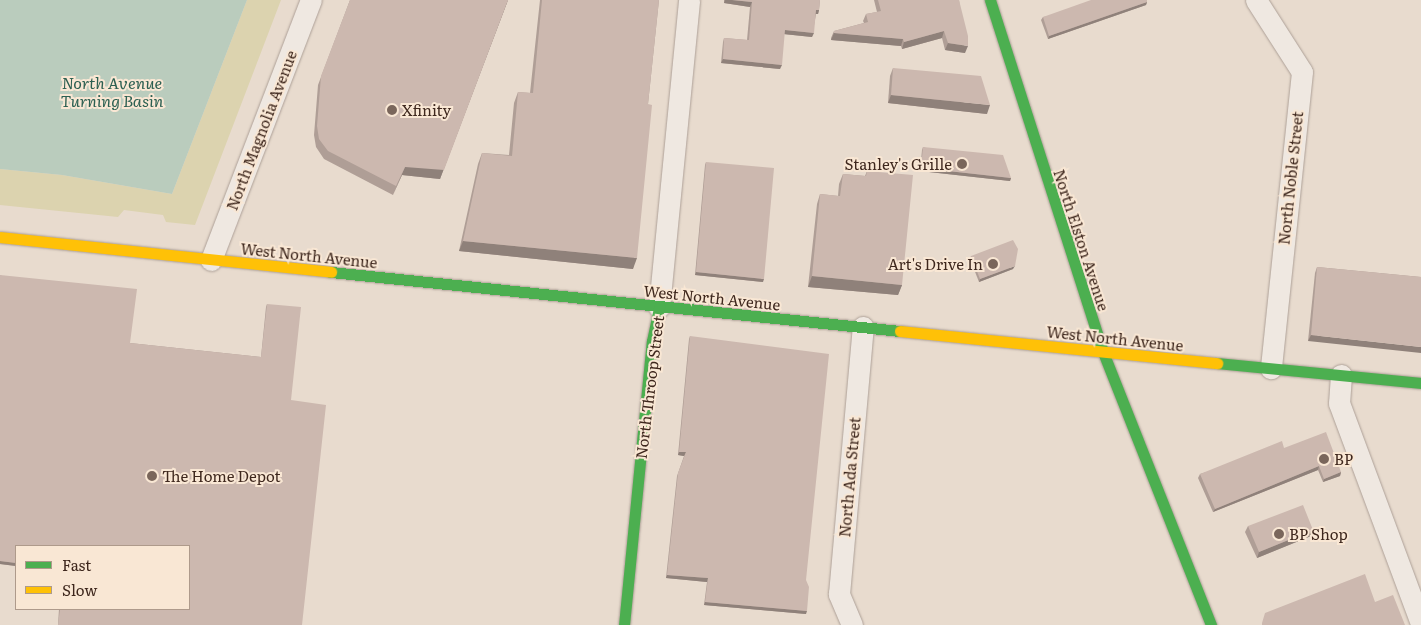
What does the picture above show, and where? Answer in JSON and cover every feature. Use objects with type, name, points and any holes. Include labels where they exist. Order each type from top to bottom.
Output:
[{"type":"main road","name":"North Elston Avenue","points":[[990,0],[1103,352],[1211,625]]},
{"type":"main road","name":"West North Avenue","points":[[0,237],[659,308],[1421,383]]},
{"type":"main road","name":"North Throop Street","points":[[624,625],[652,342],[659,308]]},
{"type":"street","name":"North Magnolia Avenue","points":[[211,260],[310,0]]},
{"type":"street","name":"North Throop Street","points":[[659,308],[689,0]]},
{"type":"street","name":"North Noble Street","points":[[1256,0],[1302,72],[1271,368]]},
{"type":"street","name":"North Ada Street","points":[[852,625],[839,594],[863,327]]},
{"type":"street","points":[[1341,375],[1339,403],[1421,624]]},
{"type":"shaded area","points":[[247,0],[281,0],[195,225],[166,222],[163,215],[124,210],[118,217],[0,205],[0,169],[62,175],[172,194]]},
{"type":"water","name":"North Avenue Turning Basin","points":[[0,0],[247,0],[172,194],[62,175],[0,169]]},
{"type":"building","name":"Xfinity","points":[[350,0],[508,0],[444,170],[405,167],[396,186],[328,151],[319,139],[317,126],[321,76]]},
{"type":"building","points":[[542,0],[659,0],[648,104],[652,105],[637,258],[463,241],[482,153],[512,156],[518,92],[533,93]]},
{"type":"building","points":[[732,0],[820,0],[819,10],[816,10],[814,33],[785,30],[782,65],[723,59],[724,38],[749,40],[752,2]]},
{"type":"building","points":[[878,0],[959,0],[968,36],[968,46],[948,43],[944,31],[904,42],[903,39],[834,33],[834,31],[868,22],[866,14],[881,11]]},
{"type":"building","points":[[1091,0],[1147,0],[1147,2],[1049,36],[1043,17]]},
{"type":"building","points":[[893,68],[981,76],[990,105],[891,95]]},
{"type":"building","name":"Stanley's Grille","points":[[923,147],[1003,155],[1011,178],[921,168]]},
{"type":"building","points":[[706,162],[774,168],[764,279],[696,272]]},
{"type":"building","points":[[867,171],[913,175],[902,285],[812,276],[820,194],[840,196],[843,174],[866,176]]},
{"type":"building","name":"Art's Drive In","points":[[1013,240],[1018,249],[1015,266],[980,279],[971,256]]},
{"type":"building","points":[[1317,267],[1421,277],[1421,347],[1311,335]]},
{"type":"building","name":"The Home Depot","points":[[0,275],[137,289],[130,343],[261,357],[267,304],[301,307],[291,400],[326,405],[302,625],[58,625],[60,610],[190,610],[190,545],[15,545],[15,563],[0,561]]},
{"type":"building","points":[[690,336],[829,354],[806,580],[809,587],[807,611],[705,602],[708,578],[667,575],[678,473],[686,452],[679,452]]},
{"type":"building","points":[[1326,432],[1341,472],[1324,479],[1319,466],[1215,509],[1200,474],[1282,441],[1284,448]]},
{"type":"building","name":"BP Shop","points":[[1303,505],[1313,530],[1259,552],[1248,526]]},
{"type":"building","points":[[1365,574],[1375,602],[1393,595],[1405,625],[1262,625],[1265,613]]},
{"type":"traffic: fast","points":[[990,0],[1103,352],[1211,625]]},
{"type":"traffic: fast","points":[[331,272],[900,331]]},
{"type":"traffic: fast","points":[[624,625],[652,341],[659,307]]},
{"type":"traffic: fast","points":[[1217,363],[1421,383]]},
{"type":"traffic: slow","points":[[0,237],[331,272]]},
{"type":"traffic: slow","points":[[900,331],[1217,363]]},
{"type":"place","name":"Xfinity","points":[[392,110]]},
{"type":"place","name":"Stanley's Grille","points":[[962,164]]},
{"type":"place","name":"Art's Drive In","points":[[993,264]]},
{"type":"place","name":"BP","points":[[1324,459]]},
{"type":"place","name":"The Home Depot","points":[[152,476]]},
{"type":"place","name":"BP Shop","points":[[1279,534]]}]
